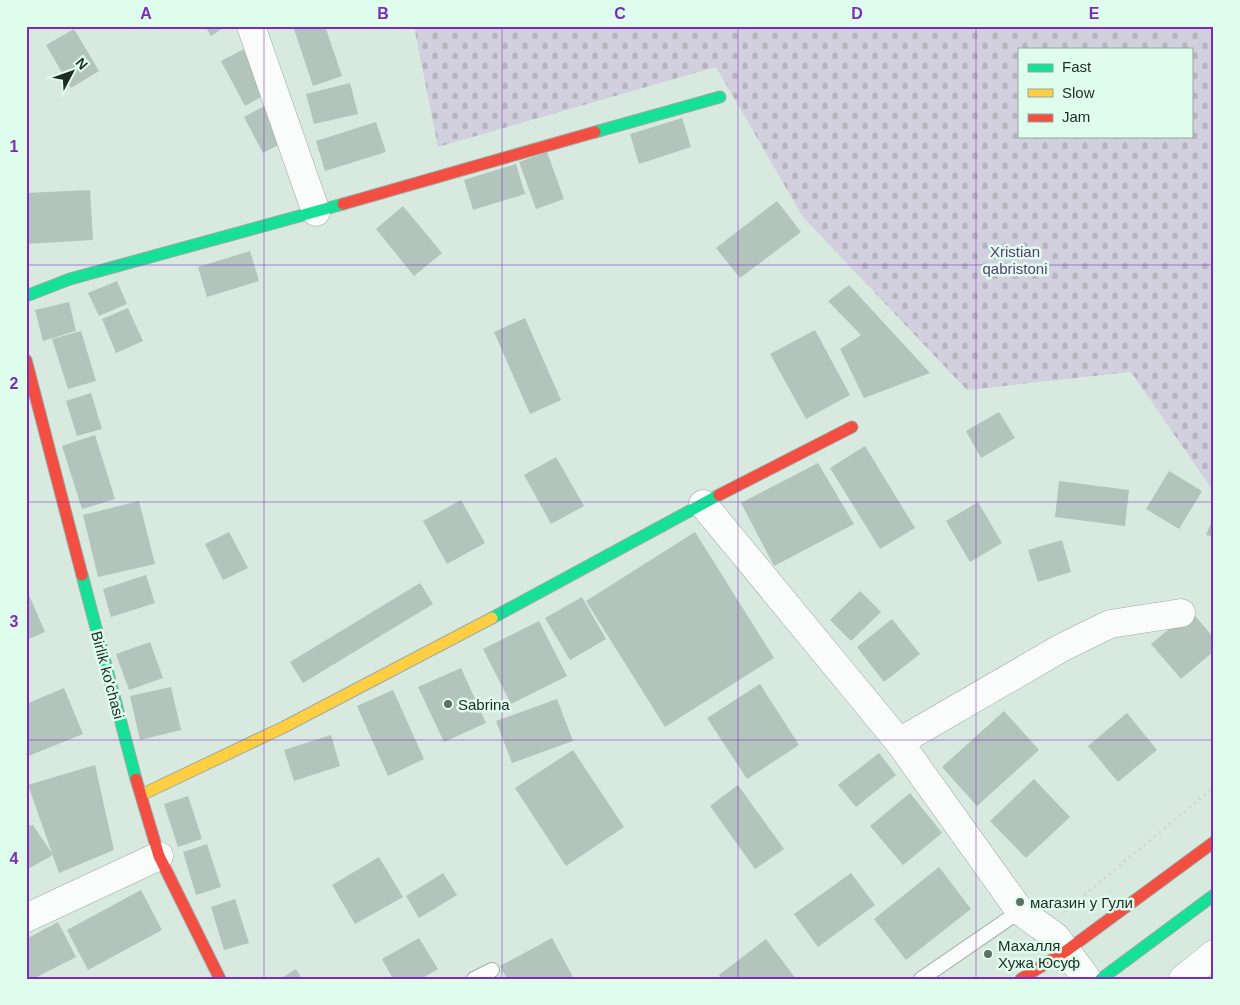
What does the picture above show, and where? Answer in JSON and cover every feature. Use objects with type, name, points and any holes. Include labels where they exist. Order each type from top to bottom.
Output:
[{"type":"street","points":[[251,26],[316,212]]},
{"type":"street","points":[[26,296],[70,279],[316,212],[720,97]]},
{"type":"street","name":"Birlik ko'chasi","points":[[26,360],[141,795],[159,856],[220,979]]},
{"type":"street","points":[[141,795],[192,772],[444,646],[703,504],[852,427]]},
{"type":"street","points":[[703,504],[899,742],[1020,911],[1056,937],[1087,979]]},
{"type":"street","points":[[899,742],[1063,647],[1110,624],[1181,613]]},
{"type":"street","points":[[1021,979],[1066,951],[1214,842]]},
{"type":"street","points":[[26,918],[159,856]]},
{"type":"street","points":[[1101,979],[1214,895]]},
{"type":"street","points":[[1183,979],[1214,954]]},
{"type":"lane","points":[[922,979],[1020,911]]},
{"type":"lane","points":[[474,979],[492,970]]},
{"type":"path","points":[[1044,929],[1214,787]]},
{"type":"green space","name":"Xristian qabristoni","points":[[414,26],[1214,26],[1214,492],[1131,372],[967,390],[803,217],[716,67],[438,147]]},
{"type":"building","points":[[205,26],[226,26],[211,36]]},
{"type":"building","points":[[293,26],[325,26],[342,76],[313,86]]},
{"type":"building","points":[[74,29],[99,71],[71,88],[46,45]]},
{"type":"building","points":[[246,48],[270,92],[245,106],[221,61]]},
{"type":"building","points":[[350,83],[358,114],[314,124],[306,94]]},
{"type":"building","points":[[268,104],[288,140],[263,153],[244,117]]},
{"type":"building","points":[[682,118],[691,147],[639,164],[630,134]]},
{"type":"building","points":[[376,122],[386,152],[325,171],[316,141]]},
{"type":"building","points":[[547,152],[564,199],[536,209],[519,162]]},
{"type":"building","points":[[516,164],[525,194],[473,210],[464,180]]},
{"type":"building","points":[[90,190],[93,240],[26,244],[26,193]]},
{"type":"building","points":[[777,201],[801,232],[740,278],[716,248]]},
{"type":"building","points":[[403,206],[442,253],[414,276],[376,229]]},
{"type":"building","points":[[250,251],[259,281],[207,297],[198,267]]},
{"type":"building","points":[[117,281],[127,304],[99,316],[88,293]]},
{"type":"building","points":[[849,285],[930,373],[864,398],[840,349],[861,335],[828,301]]},
{"type":"building","points":[[69,302],[76,331],[43,341],[35,310]]},
{"type":"building","points":[[128,308],[143,341],[116,353],[102,319]]},
{"type":"building","points":[[525,318],[561,400],[530,414],[494,332]]},
{"type":"building","points":[[815,330],[850,395],[806,419],[770,354]]},
{"type":"building","points":[[81,331],[96,381],[68,389],[52,339]]},
{"type":"building","points":[[91,393],[102,429],[77,436],[66,401]]},
{"type":"building","points":[[999,412],[1015,438],[981,458],[966,431]]},
{"type":"building","points":[[95,435],[115,499],[82,509],[62,446]]},
{"type":"building","points":[[865,446],[915,528],[880,549],[830,468]]},
{"type":"building","points":[[556,457],[584,506],[551,524],[524,475]]},
{"type":"building","points":[[818,463],[854,524],[774,566],[741,503]]},
{"type":"building","points":[[1169,471],[1202,491],[1179,529],[1146,509]]},
{"type":"building","points":[[1059,481],[1129,490],[1125,526],[1055,517]]},
{"type":"building","points":[[461,500],[485,543],[447,564],[423,521]]},
{"type":"building","points":[[139,501],[155,564],[98,577],[83,515]]},
{"type":"building","points":[[978,502],[1002,543],[970,562],[946,521]]},
{"type":"building","points":[[1214,516],[1214,537],[1206,535]]},
{"type":"building","points":[[229,532],[248,568],[223,580],[205,544]]},
{"type":"building","points":[[695,532],[774,658],[665,727],[586,601]]},
{"type":"building","points":[[1062,540],[1071,572],[1038,582],[1028,550]]},
{"type":"building","points":[[146,575],[155,603],[111,617],[103,589]]},
{"type":"building","points":[[420,583],[433,604],[303,683],[290,662]]},
{"type":"building","points":[[26,588],[45,632],[26,640]]},
{"type":"building","points":[[860,591],[881,612],[851,641],[830,620]]},
{"type":"building","points":[[582,597],[606,639],[570,660],[545,618]]},
{"type":"building","points":[[1191,611],[1214,638],[1214,651],[1181,679],[1151,644]]},
{"type":"building","points":[[892,619],[920,654],[884,682],[857,647]]},
{"type":"building","points":[[539,621],[567,676],[511,704],[483,649]]},
{"type":"building","points":[[150,642],[163,678],[129,690],[116,654]]},
{"type":"building","points":[[461,668],[486,723],[444,742],[418,687]]},
{"type":"building","points":[[760,684],[799,745],[747,779],[707,718]]},
{"type":"building","points":[[171,687],[181,730],[140,740],[130,696]]},
{"type":"building","points":[[64,688],[83,734],[26,757],[26,704]]},
{"type":"building","points":[[393,690],[424,759],[388,776],[357,706]]},
{"type":"building","points":[[557,699],[573,741],[512,763],[496,721]]},
{"type":"building","points":[[1004,711],[1039,750],[977,806],[942,767]]},
{"type":"building","points":[[1127,713],[1157,750],[1118,782],[1088,746]]},
{"type":"building","points":[[331,735],[340,766],[294,781],[284,750]]},
{"type":"building","points":[[573,750],[624,827],[566,866],[515,788]]},
{"type":"building","points":[[879,753],[896,775],[856,807],[838,785]]},
{"type":"building","points":[[95,765],[114,850],[59,873],[28,785]]},
{"type":"building","points":[[1034,779],[1070,817],[1026,858],[990,821]]},
{"type":"building","points":[[738,785],[784,849],[755,869],[710,806]]},
{"type":"building","points":[[910,793],[942,833],[903,865],[870,826]]},
{"type":"building","points":[[188,796],[202,839],[178,847],[164,804]]},
{"type":"building","points":[[33,825],[53,855],[26,870],[26,826]]},
{"type":"building","points":[[207,844],[221,887],[196,895],[183,852]]},
{"type":"building","points":[[379,857],[403,897],[355,924],[332,885]]},
{"type":"building","points":[[939,867],[971,909],[906,960],[874,919]]},
{"type":"building","points":[[443,873],[457,895],[419,918],[406,896]]},
{"type":"building","points":[[851,873],[875,905],[818,947],[794,914]]},
{"type":"building","points":[[141,890],[162,930],[88,970],[67,930]]},
{"type":"building","points":[[235,899],[249,943],[224,950],[211,907]]},
{"type":"building","points":[[58,922],[76,957],[33,979],[26,979],[26,939]]},
{"type":"building","points":[[419,938],[438,969],[421,979],[393,979],[382,959]]},
{"type":"building","points":[[552,938],[574,979],[507,979],[500,966]]},
{"type":"building","points":[[766,939],[796,979],[721,979],[719,975]]},
{"type":"building","points":[[296,969],[302,979],[280,979]]},
{"type":"traffic: fast","points":[[595,132],[720,97]]},
{"type":"traffic: fast","points":[[26,296],[70,279],[343,204]]},
{"type":"traffic: fast","points":[[492,618],[719,495]]},
{"type":"traffic: fast","points":[[82,575],[136,779]]},
{"type":"traffic: fast","points":[[1101,979],[1214,895]]},
{"type":"traffic: slow","points":[[141,795],[284,727],[492,618]]},
{"type":"traffic: jam","points":[[343,204],[595,132]]},
{"type":"traffic: jam","points":[[26,360],[82,575]]},
{"type":"traffic: jam","points":[[719,495],[852,427]]},
{"type":"traffic: jam","points":[[136,779],[159,856],[220,979]]},
{"type":"traffic: jam","points":[[1021,979],[1066,951],[1214,842]]},
{"type":"place","name":"Sabrina","points":[[448,704]]},
{"type":"place","name":"магазин у Гули","points":[[1020,902]]},
{"type":"place","name":"Махалля Хужа Юсуф","points":[[988,954]]}]
